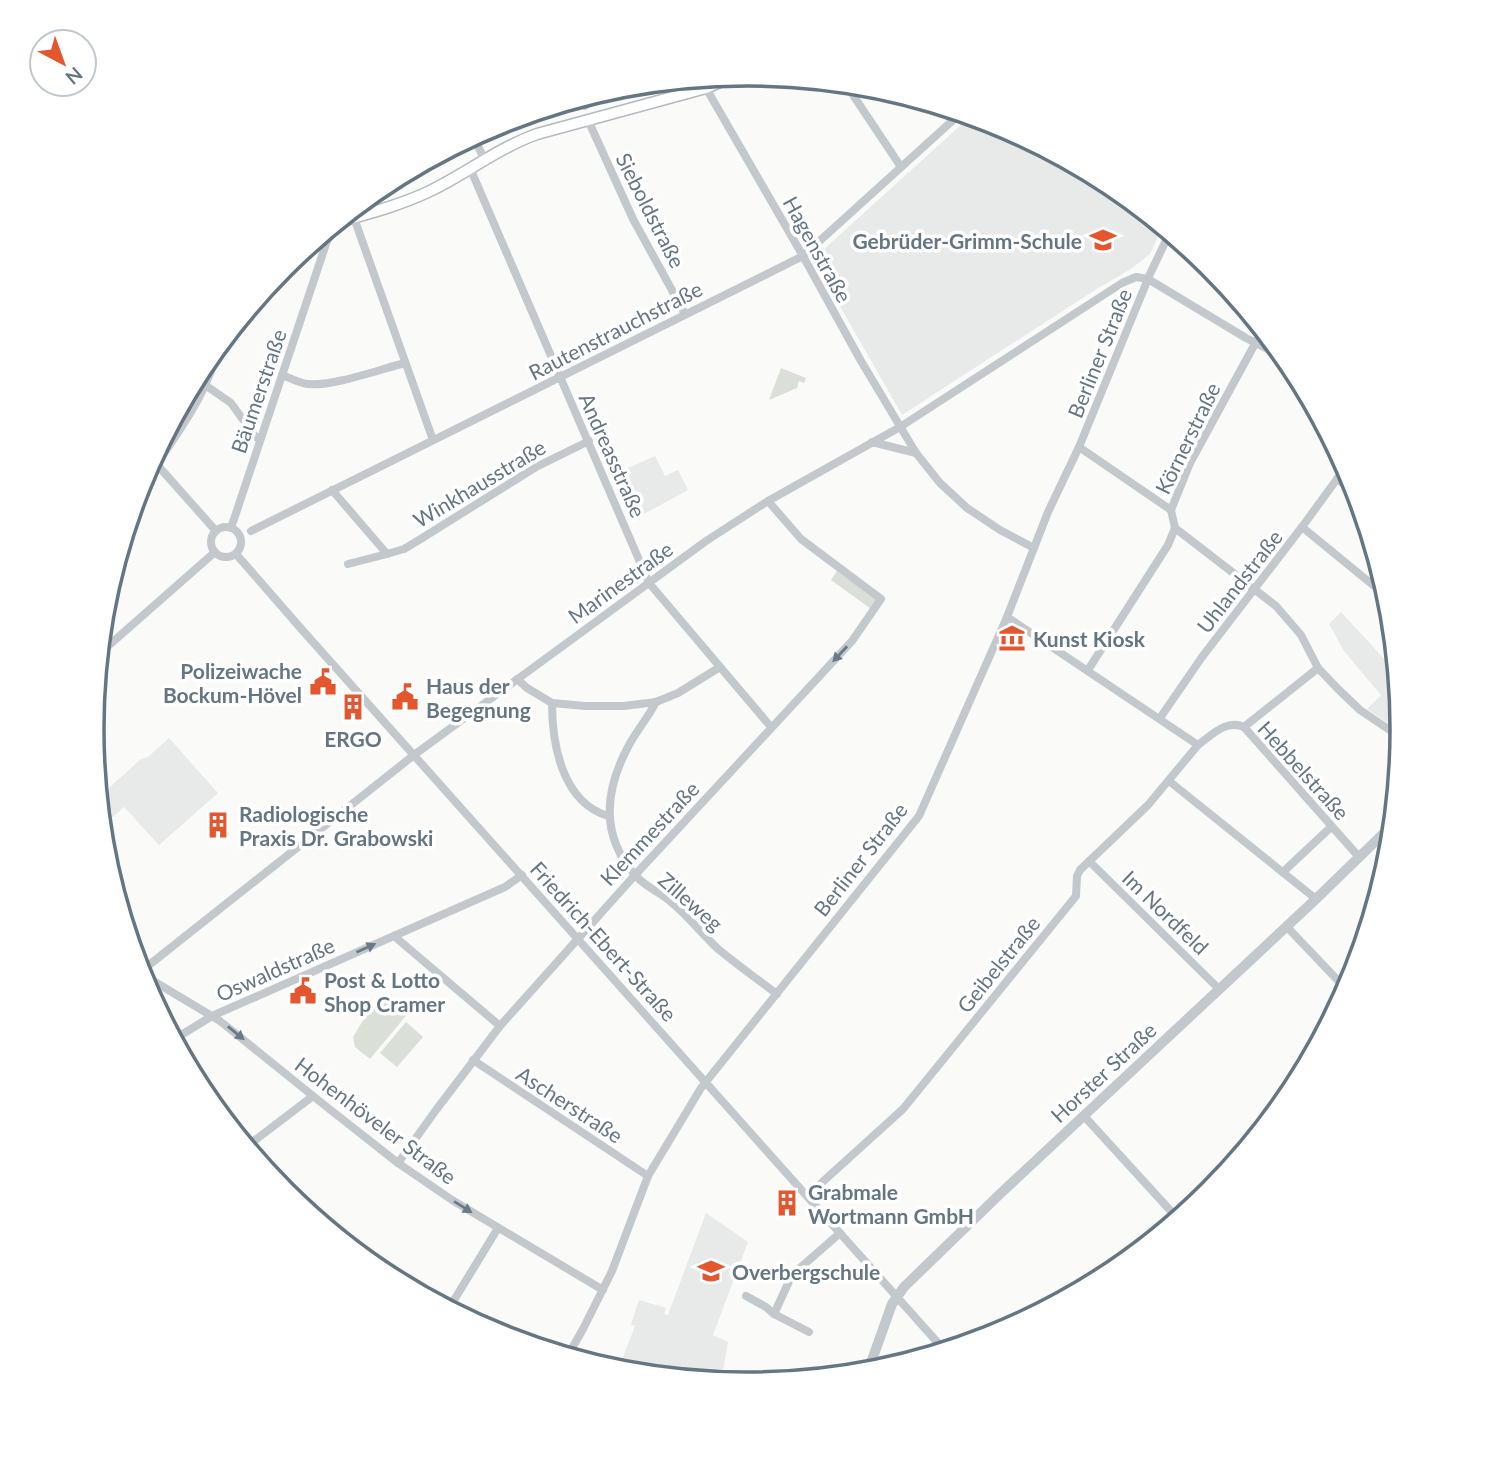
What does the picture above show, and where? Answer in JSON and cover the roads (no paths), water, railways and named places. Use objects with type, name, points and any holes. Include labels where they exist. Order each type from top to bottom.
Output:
[{"type":"main road","points":[[360,216],[423,194],[529,137],[706,88]]},
{"type":"street","name":"Hagenstraße","points":[[706,88],[900,427]]},
{"type":"street","points":[[853,95],[901,167]]},
{"type":"street","name":"Sieboldstraße","points":[[588,120],[633,219],[685,314]]},
{"type":"street","name":"Rautenstrauchstraße","points":[[251,531],[803,256],[953,120]]},
{"type":"street","points":[[478,145],[484,159]]},
{"type":"street","name":"Andreasstraße","points":[[470,168],[649,583],[771,727]]},
{"type":"street","points":[[355,220],[433,440]]},
{"type":"street","name":"Berliner Straße","points":[[572,1348],[603,1290],[648,1176],[705,1082],[919,816],[1007,617],[1048,512],[1066,478],[1166,241]]},
{"type":"street","name":"Bäumerstraße","points":[[231,528],[326,243]]},
{"type":"street","name":"Marinestraße","points":[[148,963],[259,879],[414,755],[706,541],[768,501],[900,427],[1122,283],[1136,277],[1149,279]]},
{"type":"street","points":[[1149,279],[1265,347]]},
{"type":"street","name":"Körnerstraße","points":[[1088,670],[1168,545],[1175,528],[1171,510],[1190,463],[1258,338]]},
{"type":"street","points":[[282,376],[307,384],[318,384],[405,363]]},
{"type":"street","points":[[178,430],[207,385],[211,374]]},
{"type":"street","points":[[207,385],[231,403],[260,440]]},
{"type":"street","points":[[900,427],[940,483],[967,508],[1034,548]]},
{"type":"street","name":"Winkhausstraße","points":[[348,564],[404,549],[536,467],[589,441]]},
{"type":"street","points":[[873,442],[916,453]]},
{"type":"street","points":[[1079,447],[1171,510]]},
{"type":"street","points":[[160,468],[216,531]]},
{"type":"street","name":"Uhlandstraße","points":[[1160,718],[1202,657],[1339,476]]},
{"type":"street","points":[[1337,479],[1342,482]]},
{"type":"street","points":[[332,490],[387,554]]},
{"type":"street","name":"Klemmestraße","points":[[398,1163],[500,1026],[577,937],[852,641],[881,599],[802,539],[768,501]]},
{"type":"street","points":[[1302,527],[1375,587]]},
{"type":"street","points":[[231,528],[238,532],[241,541],[236,554],[225,557],[215,552],[211,543],[216,531],[231,528]]},
{"type":"street","points":[[1175,528],[1276,606],[1301,635],[1318,668],[1360,710],[1391,731]]},
{"type":"street","points":[[110,642],[215,552]]},
{"type":"street","name":"Friedrich-Ebert-Straße","points":[[236,554],[939,1344]]},
{"type":"street","points":[[1007,617],[1198,745]]},
{"type":"street","points":[[517,679],[552,703],[624,706],[656,702],[678,693],[720,667]]},
{"type":"street","points":[[1244,727],[1318,668]]},
{"type":"street","name":"Zilleweg","points":[[656,702],[645,723],[634,735],[617,772],[608,816],[612,839],[641,881],[672,902],[716,947],[777,994]]},
{"type":"street","points":[[552,703],[556,749],[564,772],[579,797],[589,807],[608,816]]},
{"type":"street","name":"Hebbelstraße","points":[[1198,745],[1225,726],[1238,724],[1244,727],[1359,857]]},
{"type":"street","name":"Geibelstraße","points":[[807,1196],[903,1109],[1076,896],[1080,870],[1148,805],[1198,745]]},
{"type":"street","points":[[1169,781],[1316,899]]},
{"type":"street","points":[[1283,872],[1331,827]]},
{"type":"street","name":"Horster Straße","points":[[871,1361],[897,1296],[934,1257],[1383,834]]},
{"type":"street","name":"Im Nordfeld","points":[[1089,861],[1219,989]]},
{"type":"street","name":"Oswaldstraße","points":[[181,1035],[212,1016],[505,887],[522,875]]},
{"type":"street","points":[[1286,926],[1339,982]]},
{"type":"street","points":[[394,936],[500,1026]]},
{"type":"street","name":"Hohenhöveler Straße","points":[[156,983],[220,1021],[398,1163],[452,1200],[603,1290]]},
{"type":"street","name":"Ascherstraße","points":[[473,1060],[648,1176]]},
{"type":"street","points":[[254,1141],[313,1097]]},
{"type":"street","points":[[1084,1115],[1172,1213]]},
{"type":"street","points":[[453,1302],[498,1228]]},
{"type":"street","points":[[775,1314],[792,1275],[840,1233]]},
{"type":"street","points":[[746,1296],[809,1332]]},
{"type":"place","name":"Gebrüder-Grimm-Schule","points":[[1103,240]]},
{"type":"place","name":"Kunst Kiosk","points":[[1012,638]]},
{"type":"place","name":"Polizeiwache Bockum-Hövel","points":[[323,682]]},
{"type":"place","name":"Haus der Begegnung","points":[[405,697]]},
{"type":"place","name":"ERGO","points":[[353,707]]},
{"type":"place","name":"Radiologische Praxis Dr. Grabowski","points":[[218,825]]},
{"type":"place","name":"Post & Lotto Shop Cramer","points":[[303,991]]},
{"type":"place","name":"Grabmale Wortmann GmbH","points":[[787,1203]]},
{"type":"place","name":"Overbergschule","points":[[711,1271]]}]
